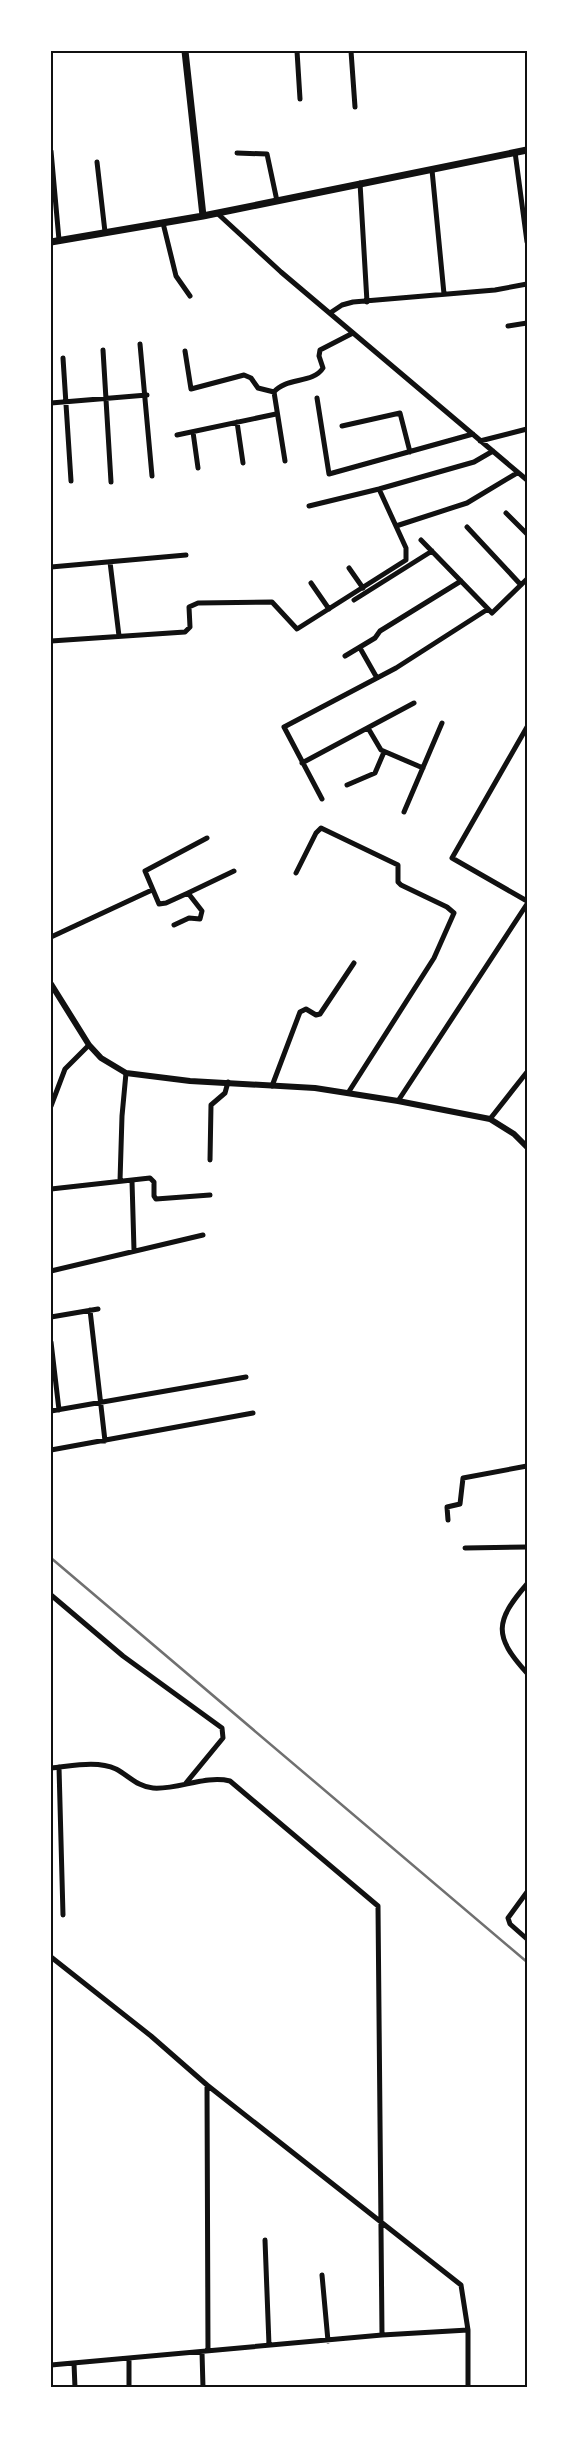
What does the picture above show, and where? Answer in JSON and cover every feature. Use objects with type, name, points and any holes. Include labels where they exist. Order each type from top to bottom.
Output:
[{"type":"main road","points":[[185,51],[204,216]]},
{"type":"main road","points":[[51,242],[204,216],[527,150]]},
{"type":"street","points":[[297,51],[300,99]]},
{"type":"street","points":[[352,51],[356,107]]},
{"type":"street","points":[[51,151],[59,240]]},
{"type":"street","points":[[516,152],[527,242]]},
{"type":"street","points":[[237,153],[267,154],[276,201]]},
{"type":"street","points":[[96,162],[105,232]]},
{"type":"street","points":[[432,170],[444,294]]},
{"type":"street","points":[[360,183],[367,302]]},
{"type":"street","points":[[217,213],[354,334],[527,480]]},
{"type":"street","points":[[163,223],[176,276],[190,296]]},
{"type":"street","points":[[330,313],[342,305],[527,284]]},
{"type":"street","points":[[508,326],[527,323]]},
{"type":"street","points":[[274,392],[284,384],[317,375],[323,368],[319,356],[320,350],[354,334]]},
{"type":"street","points":[[140,344],[147,395],[152,476]]},
{"type":"street","points":[[103,350],[108,398],[111,482]]},
{"type":"street","points":[[185,351],[191,389],[244,375],[251,378],[258,388],[274,392]]},
{"type":"street","points":[[63,358],[71,481]]},
{"type":"street","points":[[274,392],[285,461]]},
{"type":"street","points":[[51,403],[147,395]]},
{"type":"street","points":[[317,398],[329,474],[473,434]]},
{"type":"street","points":[[342,426],[400,413],[410,452]]},
{"type":"street","points":[[177,435],[276,414]]},
{"type":"street","points":[[237,422],[242,463]]},
{"type":"street","points":[[480,441],[527,429]]},
{"type":"street","points":[[193,432],[198,468]]},
{"type":"street","points":[[309,506],[379,489],[474,462],[493,451]]},
{"type":"street","points":[[396,526],[467,503],[517,473]]},
{"type":"street","points":[[51,641],[189,630],[189,607],[198,603],[272,602],[296,629],[406,560],[406,548],[379,489]]},
{"type":"street","points":[[506,512],[527,534]]},
{"type":"street","points":[[467,527],[521,585]]},
{"type":"street","points":[[421,540],[492,613],[527,579]]},
{"type":"street","points":[[354,600],[432,551]]},
{"type":"street","points":[[51,567],[186,555]]},
{"type":"street","points":[[110,562],[118,636]]},
{"type":"street","points":[[349,568],[363,588]]},
{"type":"street","points":[[345,656],[375,638],[380,631],[462,581]]},
{"type":"street","points":[[311,583],[329,610]]},
{"type":"street","points":[[322,799],[284,727],[377,678],[488,609]]},
{"type":"street","points":[[360,648],[377,678]]},
{"type":"street","points":[[302,763],[414,703]]},
{"type":"street","points":[[404,812],[442,723]]},
{"type":"street","points":[[368,728],[381,750],[423,768]]},
{"type":"street","points":[[398,1101],[527,902],[452,858],[527,728]]},
{"type":"street","points":[[347,785],[375,773],[384,752]]},
{"type":"street","points":[[296,873],[316,833],[321,828],[398,864],[398,882],[401,885],[447,907],[454,913],[434,958],[348,1093]]},
{"type":"street","points":[[207,838],[145,871],[160,904],[234,871]]},
{"type":"street","points":[[51,937],[152,890]]},
{"type":"street","points":[[174,925],[189,918],[196,920],[202,917],[202,911],[188,893]]},
{"type":"street","points":[[272,1086],[300,1012],[306,1009],[316,1015],[320,1014],[354,962]]},
{"type":"street","points":[[51,984],[89,1045],[101,1058],[126,1073],[190,1081],[228,1082],[348,1093],[398,1101],[490,1119],[514,1134],[527,1147]]},
{"type":"street","points":[[51,1106],[65,1069],[89,1045]]},
{"type":"street","points":[[490,1119],[527,1072]]},
{"type":"street","points":[[120,1181],[122,1116],[126,1073]]},
{"type":"street","points":[[210,1160],[211,1105],[225,1093],[228,1082]]},
{"type":"street","points":[[51,1189],[152,1179],[154,1196],[158,1199],[210,1195]]},
{"type":"street","points":[[132,1181],[134,1250]]},
{"type":"street","points":[[51,1271],[134,1250],[203,1236]]},
{"type":"street","points":[[51,1317],[98,1309]]},
{"type":"street","points":[[90,1310],[105,1440]]},
{"type":"street","points":[[51,1342],[59,1410]]},
{"type":"street","points":[[51,1411],[246,1377]]},
{"type":"street","points":[[51,1450],[252,1413]]},
{"type":"street","points":[[448,1520],[448,1507],[460,1504],[462,1478],[527,1466]]},
{"type":"street","points":[[464,1548],[527,1547]]},
{"type":"street","points":[[527,1584],[508,1606],[502,1633],[503,1643],[511,1656],[527,1673]]},
{"type":"street","points":[[51,1595],[124,1656],[222,1728],[223,1738],[186,1783]]},
{"type":"street","points":[[51,1768],[100,1764],[115,1769],[141,1786],[155,1788],[216,1780],[230,1781],[378,1906],[382,2335]]},
{"type":"street","points":[[59,1767],[62,1915]]},
{"type":"street","points":[[527,1892],[508,1918],[510,1924],[527,1939]]},
{"type":"street","points":[[51,1957],[151,2036],[207,2085],[461,2285],[468,2330],[468,2388]]},
{"type":"street","points":[[204,2388],[207,2085]]},
{"type":"street","points":[[265,2240],[269,2345]]},
{"type":"street","points":[[322,2275],[328,2341]]},
{"type":"street","points":[[51,2365],[382,2335],[468,2330]]},
{"type":"street","points":[[129,2359],[129,2388]]},
{"type":"street","points":[[74,2364],[75,2388]]},
{"type":"railway","points":[[51,1558],[527,1962]]}]
